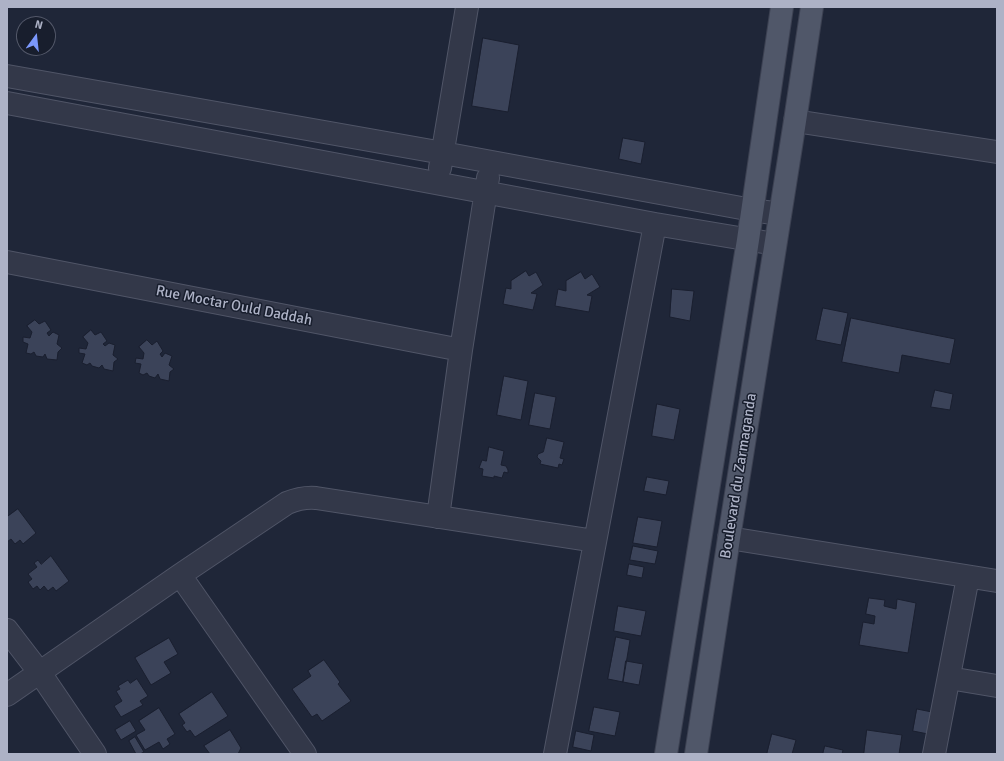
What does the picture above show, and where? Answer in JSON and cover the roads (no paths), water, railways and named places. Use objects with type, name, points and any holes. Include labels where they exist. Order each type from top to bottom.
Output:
[{"type":"main road","name":"Boulevard du Zarmaganda","points":[[666,754],[748,240],[782,7]]},
{"type":"main road","name":"Boulevard du Zarmaganda","points":[[696,754],[812,7]]},
{"type":"street","points":[[438,183],[467,7]]},
{"type":"street","points":[[7,76],[443,153],[752,210],[781,206]]},
{"type":"street","points":[[7,103],[655,224],[775,244]]},
{"type":"street","points":[[795,121],[997,152]]},
{"type":"street","points":[[438,517],[461,350],[490,162]]},
{"type":"street","points":[[555,754],[655,224]]},
{"type":"street","name":"Rue Moctar Ould Daddah","points":[[7,262],[461,350]]},
{"type":"street","points":[[7,695],[180,575],[287,503],[296,499],[306,497],[316,498],[595,542]]},
{"type":"street","points":[[729,538],[997,581]]},
{"type":"street","points":[[180,575],[305,754]]},
{"type":"street","points":[[934,754],[968,576]]},
{"type":"street","points":[[7,630],[40,673],[95,754]]},
{"type":"street","points":[[949,678],[997,686]]}]
